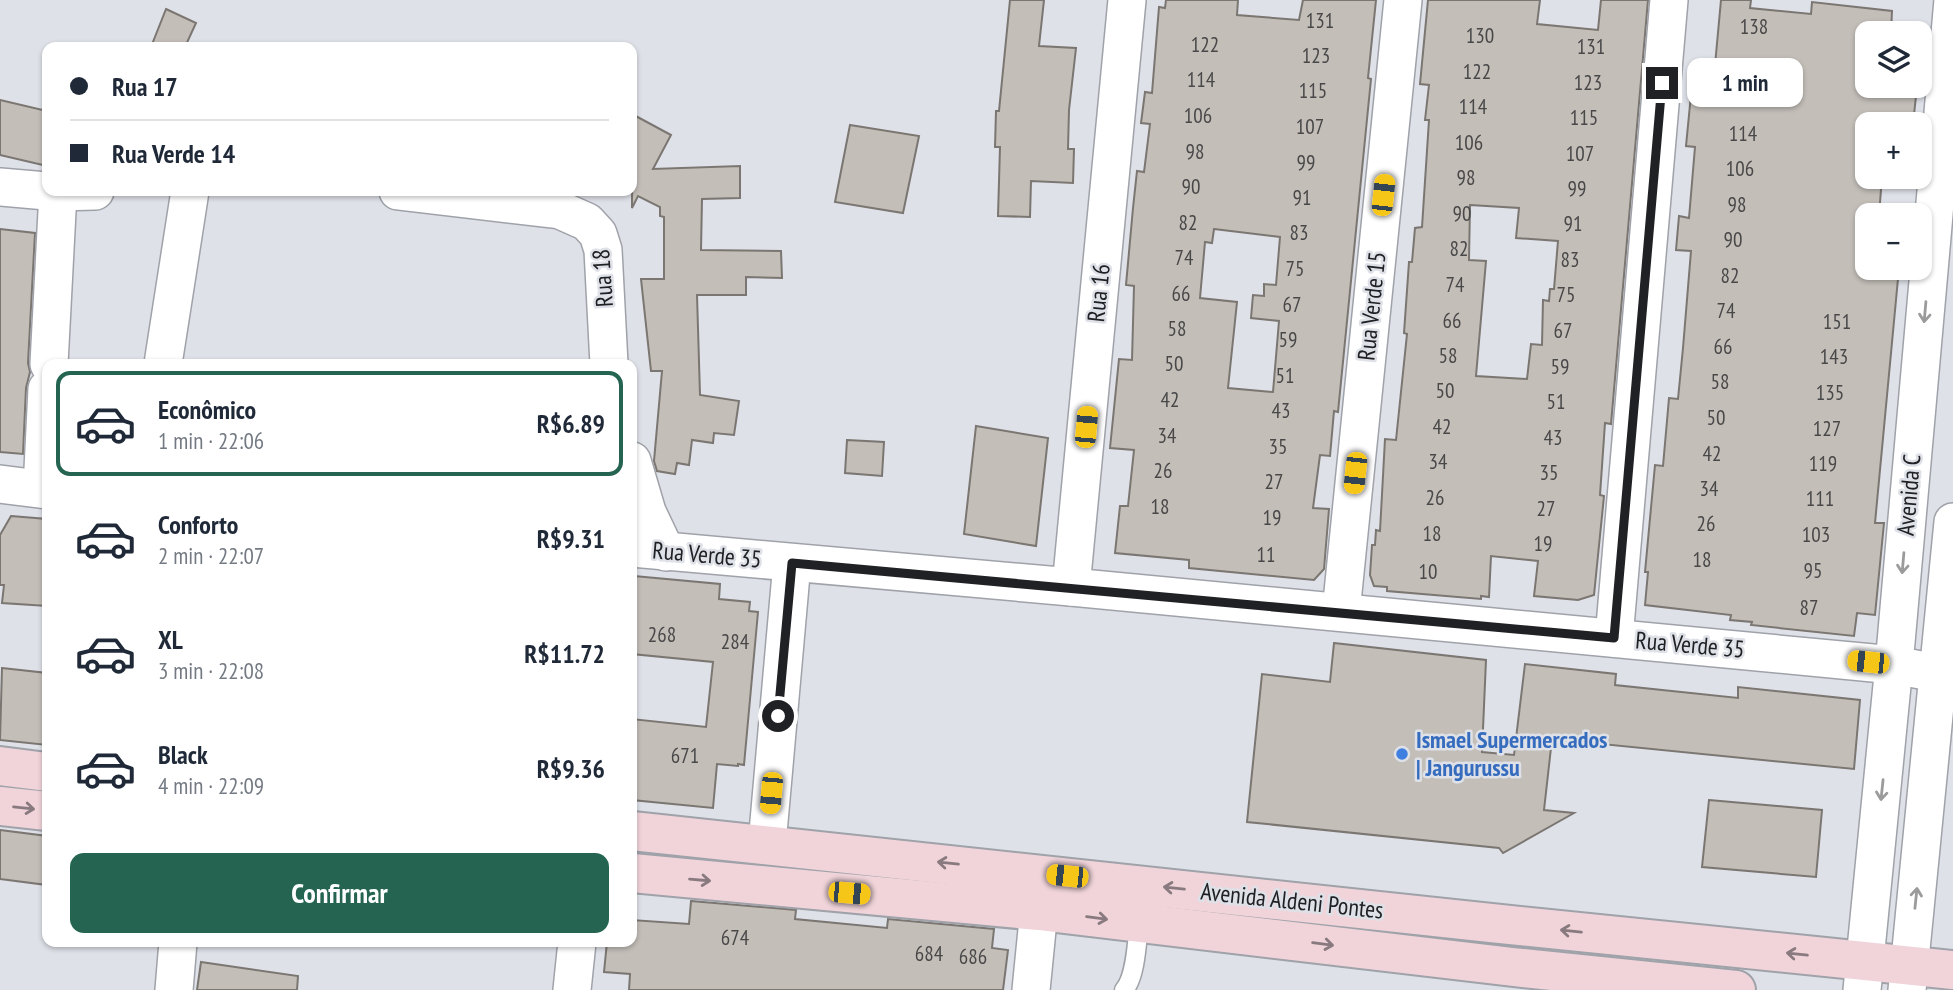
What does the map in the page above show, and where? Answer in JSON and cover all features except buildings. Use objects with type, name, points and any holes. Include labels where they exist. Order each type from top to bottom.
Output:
[{"type":"main road","points":[[0,766],[42,771]]},
{"type":"main road","points":[[0,806],[42,810]]},
{"type":"main road","name":"Avenida Aldeni Pontes","points":[[637,831],[1478,922],[1863,976],[1908,978],[1953,970]]},
{"type":"main road","name":"Avenida Aldeni Pontes","points":[[637,873],[1039,911],[1139,923],[1511,978],[1736,990]]},
{"type":"street","name":"Rua 16","points":[[1070,587],[1127,0]]},
{"type":"street","name":"Rua Verde 15","points":[[1341,612],[1403,0]]},
{"type":"street","points":[[1614,638],[1669,0]]},
{"type":"street","name":"Avenida C","points":[[1863,976],[1894,665],[1952,0]]},
{"type":"street","points":[[0,187],[42,191]]},
{"type":"street","points":[[49,359],[58,196]]},
{"type":"street","points":[[164,359],[189,196]]},
{"type":"street","name":"Rua 18","points":[[441,196],[560,210],[587,222],[598,234],[603,250],[609,359]]},
{"type":"street","points":[[637,478],[647,512],[649,550]]},
{"type":"street","points":[[0,484],[42,489]]},
{"type":"street","name":"Avenida C","points":[[1908,978],[1945,675],[1953,522]]},
{"type":"street","name":"Rua Verde 35","points":[[649,550],[1894,665],[1945,675]]},
{"type":"street","points":[[767,844],[792,563]]},
{"type":"street","points":[[1031,990],[1042,873]]},
{"type":"street","points":[[174,990],[178,947]]},
{"type":"street","points":[[572,990],[576,947]]},
{"type":"lane","points":[[1124,990],[1132,972],[1139,923]]},
{"type":"place","name":"Ismael Supermercados | Jangurussu","points":[[1402,754]]},
{"type":"route","points":[[778,716],[792,563],[1614,638],[1662,83]]}]
